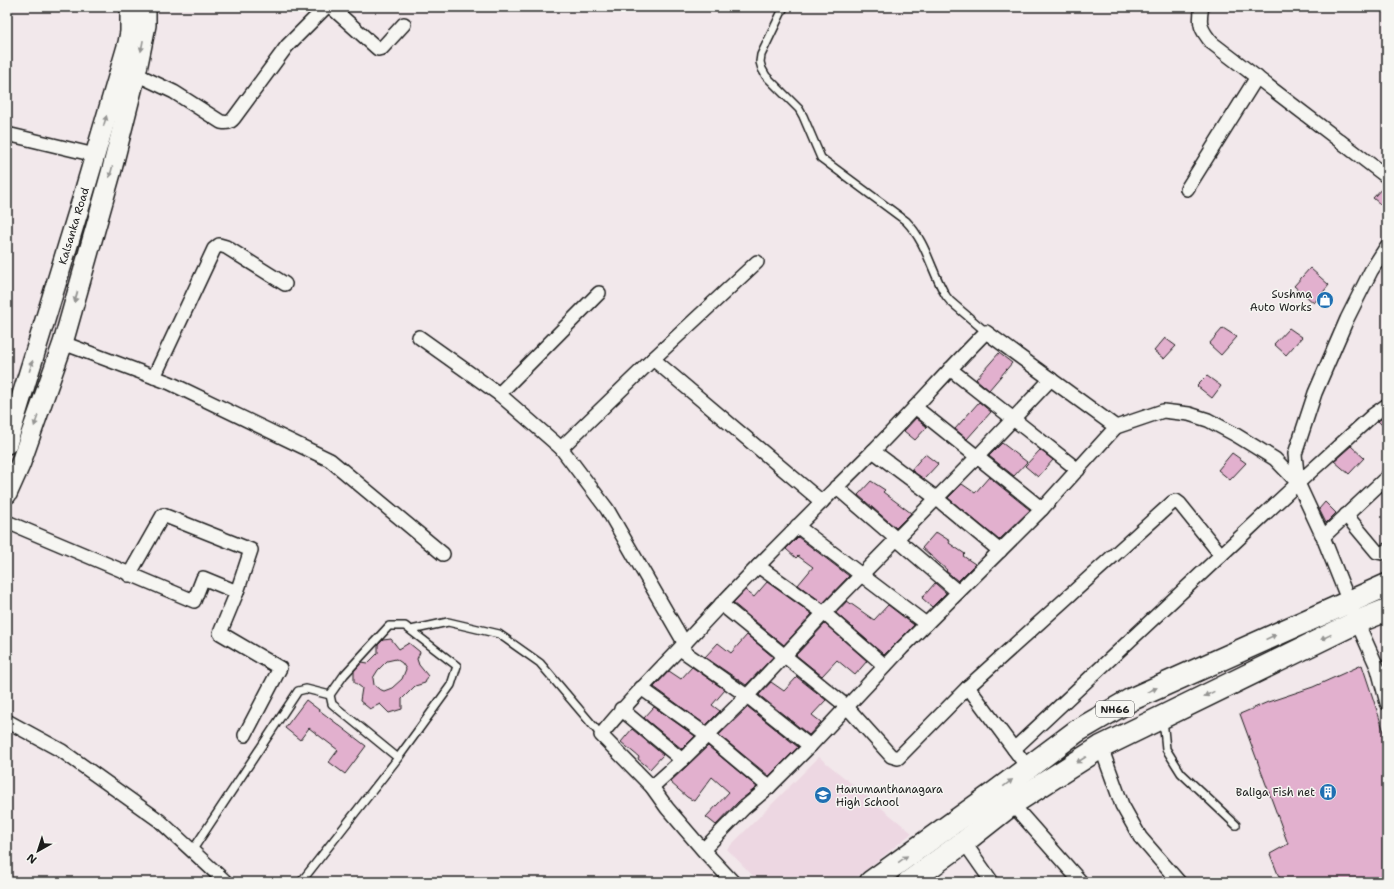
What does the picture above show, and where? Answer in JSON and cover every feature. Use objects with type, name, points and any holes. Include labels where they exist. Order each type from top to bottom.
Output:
[{"type":"highway","name":"NH66","points":[[871,882],[1077,731],[1132,699],[1387,585]]},
{"type":"highway","name":"NH66","points":[[909,882],[964,842],[1012,804],[1101,747],[1357,622],[1387,610]]},
{"type":"main road","name":"Kalsanka Road","points":[[7,444],[128,43],[130,32],[130,7]]},
{"type":"main road","points":[[7,494],[20,466],[63,343],[136,74],[146,25],[146,7]]},
{"type":"street","points":[[136,74],[174,92],[221,122],[231,122],[287,46],[326,7]]},
{"type":"street","points":[[331,7],[378,49],[382,48],[404,24]]},
{"type":"street","points":[[1202,7],[1200,24],[1206,36],[1212,43],[1387,177]]},
{"type":"street","points":[[1187,189],[1257,77]]},
{"type":"street","points":[[7,134],[95,155]]},
{"type":"street","points":[[154,377],[214,249],[219,245],[226,247],[285,284]]},
{"type":"street","points":[[1387,246],[1371,271],[1357,298],[1315,393],[1295,454],[1298,483],[1323,537],[1357,622],[1378,668],[1387,703]]},
{"type":"street","points":[[561,448],[653,359],[757,262]]},
{"type":"street","points":[[498,394],[599,293]]},
{"type":"street","points":[[733,882],[667,808],[652,787],[601,735],[621,709],[797,526],[915,408],[986,332],[1116,427]]},
{"type":"street","points":[[419,337],[498,394],[561,448],[607,510],[682,647],[810,746]]},
{"type":"street","points":[[63,343],[170,383],[330,460],[443,554]]},
{"type":"street","points":[[653,359],[822,502]]},
{"type":"street","points":[[950,369],[1078,470]]},
{"type":"street","points":[[652,787],[682,760],[747,696],[824,613],[1013,420],[1051,379]]},
{"type":"street","points":[[1014,749],[1298,483],[1387,404]]},
{"type":"street","points":[[915,408],[1042,509]]},
{"type":"street","points":[[703,850],[744,808],[769,787],[810,746],[846,706],[926,624],[1042,509],[1116,427],[1163,411],[1189,414],[1208,420],[1275,459],[1298,483]]},
{"type":"street","points":[[873,451],[936,498],[1000,551]]},
{"type":"street","points":[[1323,537],[1387,477]]},
{"type":"street","points":[[836,487],[958,592]]},
{"type":"street","points":[[721,604],[846,706],[891,756],[898,758],[968,688],[1173,502],[1180,504],[1221,555]]},
{"type":"street","points":[[129,574],[163,515],[251,550],[237,592],[220,633],[280,668],[245,735]]},
{"type":"street","points":[[1346,515],[1377,552],[1382,553],[1387,550]]},
{"type":"street","points":[[7,522],[194,601],[203,578],[237,592]]},
{"type":"street","points":[[797,526],[926,624]]},
{"type":"street","points":[[758,566],[824,613],[885,666]]},
{"type":"street","points":[[641,688],[707,735],[769,787]]},
{"type":"street","points":[[968,688],[1028,768]]},
{"type":"street","points":[[621,709],[682,760]]},
{"type":"street","points":[[7,721],[62,751],[160,821],[226,882]]},
{"type":"street","points":[[1101,747],[1122,805],[1140,838],[1179,882]]},
{"type":"street","points":[[1012,804],[1081,882]]},
{"type":"street","points":[[964,842],[992,882]]},
{"type":"lane","points":[[784,7],[761,55],[760,62],[766,76],[799,109],[821,158],[906,221],[924,245],[946,296],[986,332]]},
{"type":"lane","points":[[411,630],[448,622],[499,634],[540,663],[601,735]]},
{"type":"lane","points":[[302,882],[398,758],[451,686],[457,666],[405,626],[389,626],[344,675],[330,695],[332,704],[398,758]]},
{"type":"lane","points":[[192,851],[298,691],[306,689],[330,695]]},
{"type":"lane","points":[[1163,717],[1166,749],[1181,773],[1236,825]]},
{"type":"shaded area","name":"Hanumanthanagara High School","points":[[819,757],[912,833],[851,882],[759,882],[727,849]]},
{"type":"building","points":[[1385,185],[1387,185],[1387,210],[1373,198]]},
{"type":"building","points":[[1310,268],[1329,285],[1314,303],[1294,286]]},
{"type":"building","points":[[1223,328],[1237,337],[1221,355],[1209,344]]},
{"type":"building","points":[[1289,328],[1302,337],[1286,355],[1274,344]]},
{"type":"building","points":[[1165,338],[1176,346],[1164,359],[1154,351]]},
{"type":"building","points":[[999,353],[1012,363],[989,390],[976,379]]},
{"type":"building","points":[[1207,376],[1221,386],[1212,398],[1197,386]]},
{"type":"building","points":[[979,402],[991,412],[967,439],[955,429]]},
{"type":"building","points":[[1387,415],[1387,430],[1378,421]]},
{"type":"building","points":[[916,418],[927,427],[915,440],[904,431]]},
{"type":"building","points":[[1002,443],[1027,462],[1014,476],[989,456]]},
{"type":"building","points":[[1351,446],[1364,458],[1349,474],[1334,461]]},
{"type":"building","points":[[1040,450],[1053,460],[1038,477],[1025,466]]},
{"type":"building","points":[[1232,453],[1246,463],[1230,480],[1218,470]]},
{"type":"building","points":[[925,454],[938,464],[924,479],[911,470]]},
{"type":"building","points":[[989,477],[1030,510],[999,540],[948,498],[962,484],[975,493]]},
{"type":"building","points":[[871,481],[885,490],[883,492],[911,513],[896,528],[858,495]]},
{"type":"building","points":[[1325,502],[1336,513],[1326,523],[1319,509]]},
{"type":"building","points":[[936,532],[950,541],[949,543],[965,554],[963,556],[975,564],[958,581],[922,548]]},
{"type":"building","points":[[798,537],[849,576],[823,603],[798,585],[813,567],[798,556],[796,558],[786,549]]},
{"type":"building","points":[[767,582],[812,614],[784,645],[733,603],[745,590],[754,597]]},
{"type":"building","points":[[935,583],[946,593],[932,607],[922,598]]},
{"type":"building","points":[[847,601],[874,620],[888,605],[914,625],[884,655],[836,613]]},
{"type":"building","points":[[825,624],[867,661],[855,675],[837,660],[822,676],[796,655]]},
{"type":"building","points":[[747,635],[773,657],[746,685],[705,657],[718,643],[731,653]]},
{"type":"building","points":[[391,639],[399,649],[409,643],[420,652],[417,659],[419,665],[428,676],[425,683],[415,686],[402,699],[402,709],[389,713],[380,704],[370,709],[360,701],[362,688],[354,682],[354,671],[362,662],[368,663],[378,653],[378,645],[383,640]],"holes":[[[396,659],[402,663],[406,669],[402,679],[392,688],[384,691],[374,685],[373,678],[378,670],[387,661]]]},
{"type":"building","name":"Baliga Fish net","points":[[1362,665],[1387,741],[1387,882],[1281,882],[1270,854],[1288,844],[1240,714],[1268,702],[1313,687]]},
{"type":"building","points":[[692,667],[725,690],[712,705],[720,711],[706,725],[654,687],[669,671],[681,679]]},
{"type":"building","points":[[797,677],[826,700],[812,715],[821,722],[809,735],[759,695],[771,682],[784,691]]},
{"type":"building","points":[[306,700],[366,746],[345,774],[329,762],[338,750],[309,728],[300,740],[285,728]]},
{"type":"building","points":[[654,707],[695,736],[682,749],[644,718]]},
{"type":"building","points":[[748,707],[798,747],[769,776],[719,735]]},
{"type":"building","points":[[632,729],[663,755],[650,769],[638,759],[639,757],[621,742]]},
{"type":"building","points":[[708,746],[757,787],[738,802],[716,825],[706,817],[729,792],[712,777],[694,801],[687,797],[670,782]]},
{"type":"place","name":"Sushma Auto Works","points":[[1325,300]]},
{"type":"place","name":"Baliga Fish net","points":[[1328,792]]},
{"type":"place","name":"Hanumanthanagara High School","points":[[823,795]]}]
